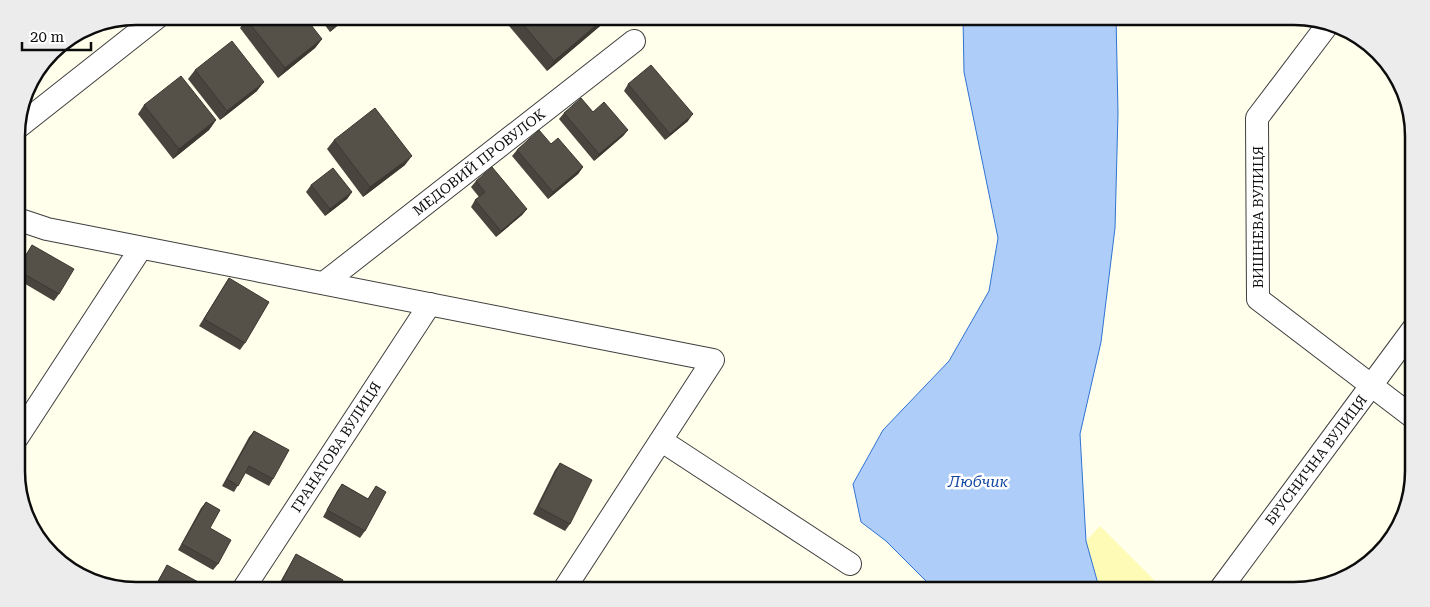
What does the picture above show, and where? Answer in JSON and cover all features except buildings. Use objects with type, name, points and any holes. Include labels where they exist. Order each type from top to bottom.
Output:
[{"type":"street","points":[[26,121],[148,25]]},
{"type":"street","name":"ВИШНЕВА ВУЛИЦЯ","points":[[1324,30],[1258,118],[1258,299],[1405,411]]},
{"type":"street","name":"МЕДОВИЙ ПРОВУЛОК","points":[[324,283],[634,41]]},
{"type":"street","points":[[25,221],[47,229],[713,360],[570,582]]},
{"type":"street","points":[[25,426],[141,248]]},
{"type":"street","name":"ГРАНАТОВА ВУЛИЦЯ","points":[[248,582],[430,304]]},
{"type":"street","name":"БРУСНИЧНА ВУЛИЦЯ","points":[[1225,582],[1405,341]]},
{"type":"street","points":[[662,441],[850,564]]},
{"type":"sand","points":[[1100,526],[1156,582],[1097,582],[1086,541]]},
{"type":"water","name":"Любчик","points":[[963,25],[1116,25],[1118,113],[1115,228],[1101,342],[1080,434],[1086,541],[1097,582],[927,582],[886,541],[861,522],[853,484],[883,430],[949,361],[989,291],[998,238],[964,72]]}]
